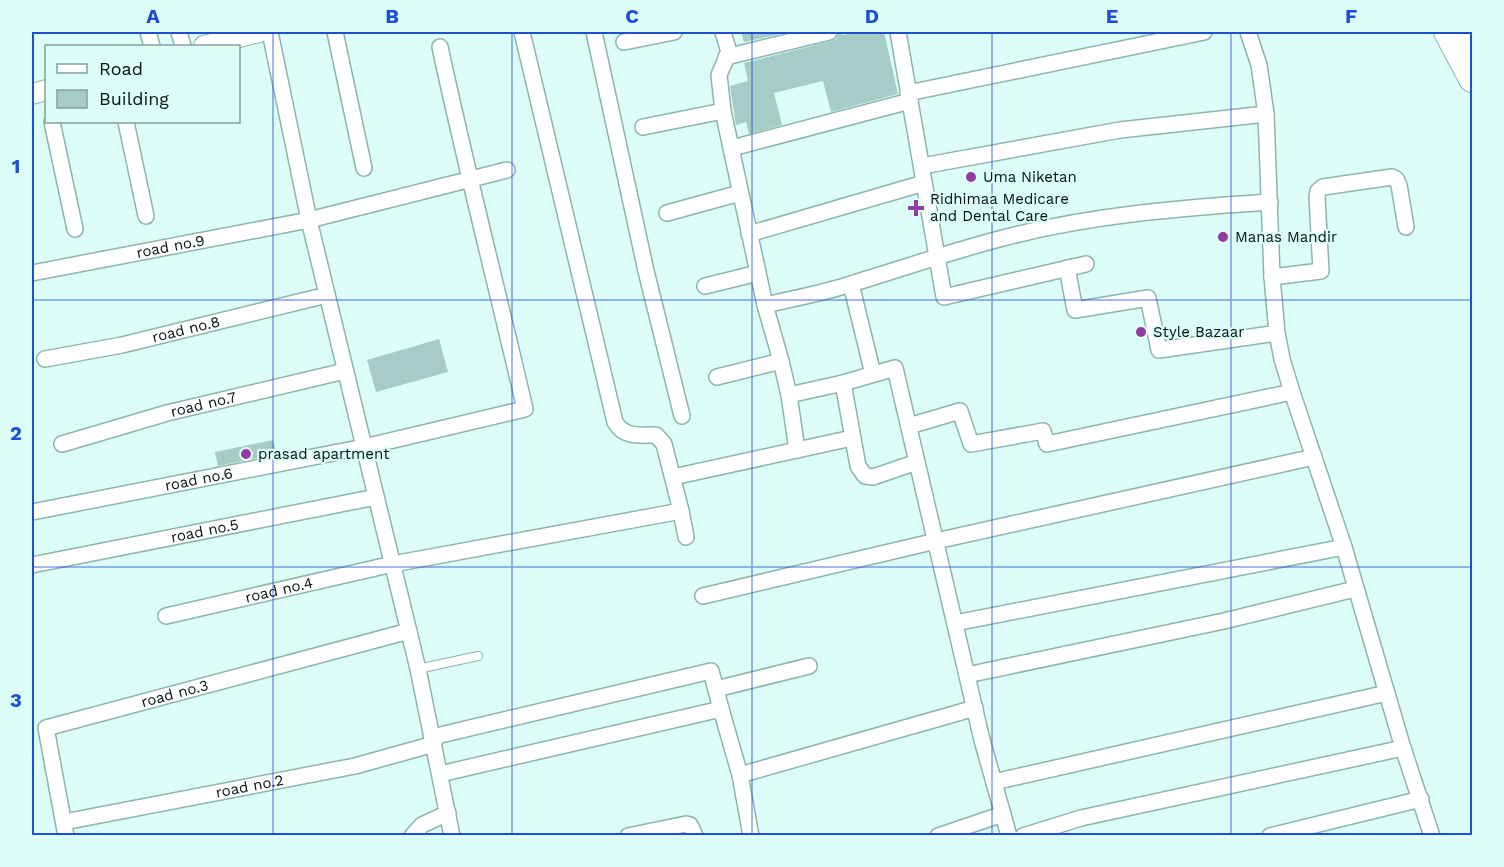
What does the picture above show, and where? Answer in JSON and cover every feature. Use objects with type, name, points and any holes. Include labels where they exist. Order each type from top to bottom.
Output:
[{"type":"highway","points":[[1447,32],[1473,79]]},
{"type":"highway","points":[[1469,32],[1473,39]]},
{"type":"street","points":[[208,45],[259,32]]},
{"type":"street","points":[[270,32],[309,220],[418,669],[452,836]]},
{"type":"street","points":[[335,32],[364,168]]},
{"type":"street","points":[[522,32],[615,422],[620,430],[628,434],[656,435],[664,444],[686,537]]},
{"type":"street","points":[[594,32],[646,271],[682,416]]},
{"type":"street","points":[[624,42],[674,32]]},
{"type":"street","points":[[723,32],[729,52],[719,75],[723,111],[765,305],[789,395],[796,450]]},
{"type":"street","points":[[726,57],[829,32]]},
{"type":"street","points":[[898,32],[944,297],[1086,264]]},
{"type":"street","points":[[732,148],[909,97],[1204,32]]},
{"type":"street","points":[[1248,32],[1259,65],[1266,114],[1272,277],[1277,333],[1292,392],[1344,547],[1403,748],[1432,836]]},
{"type":"street","points":[[440,47],[469,180]]},
{"type":"street","points":[[643,127],[723,111]]},
{"type":"street","points":[[922,166],[1120,130],[1266,114]]},
{"type":"street","points":[[52,123],[75,229]]},
{"type":"street","points":[[126,123],[146,216]]},
{"type":"street","name":"road no.9","points":[[32,273],[309,220],[507,170]]},
{"type":"street","points":[[1272,277],[1321,271],[1317,197],[1318,191],[1323,188],[1392,177],[1399,185],[1406,227]]},
{"type":"street","name":"road no.6","points":[[32,512],[364,447],[525,409],[469,180]]},
{"type":"street","points":[[749,234],[924,183]]},
{"type":"street","points":[[667,213],[740,194]]},
{"type":"street","points":[[765,305],[851,284],[936,256],[1004,237],[1080,222],[1181,208],[1270,201]]},
{"type":"street","points":[[1067,267],[1075,310],[1148,298],[1159,350],[1277,333]]},
{"type":"street","points":[[705,286],[758,273]]},
{"type":"street","points":[[851,284],[873,374]]},
{"type":"street","name":"road no.8","points":[[45,359],[122,345],[327,295]]},
{"type":"street","points":[[717,377],[781,361]]},
{"type":"street","points":[[789,395],[896,368],[967,675],[1009,836]]},
{"type":"street","name":"road no.7","points":[[62,444],[167,413],[345,371]]},
{"type":"street","points":[[843,383],[858,466],[866,476],[873,477],[917,462]]},
{"type":"street","points":[[909,426],[960,411],[972,444],[1043,431],[1047,444],[1292,392]]},
{"type":"street","points":[[673,477],[852,438]]},
{"type":"street","points":[[703,596],[936,541],[1314,457]]},
{"type":"street","name":"road no.5","points":[[32,565],[376,497]]},
{"type":"street","name":"road no.4","points":[[166,616],[393,564],[681,511]]},
{"type":"street","points":[[955,623],[1344,547]]},
{"type":"street","points":[[967,675],[1224,621],[1355,589]]},
{"type":"street","name":"road no.3","points":[[65,829],[46,728],[409,631]]},
{"type":"street","points":[[752,836],[740,775],[716,689],[809,666]]},
{"type":"street","name":"road no.2","points":[[65,829],[355,766],[433,740],[711,671],[716,689]]},
{"type":"street","points":[[994,782],[1387,693]]},
{"type":"street","points":[[740,775],[975,708]]},
{"type":"street","points":[[440,774],[721,709]]},
{"type":"street","points":[[1023,836],[1082,819],[1403,748]]},
{"type":"street","points":[[1270,836],[1421,799]]},
{"type":"street","points":[[412,836],[423,825],[448,813]]},
{"type":"street","points":[[938,836],[1003,814]]},
{"type":"street","points":[[628,836],[686,824],[690,825],[695,836]]},
{"type":"lane","points":[[418,669],[478,656]]},
{"type":"building","points":[[741,32],[790,32],[744,42]]},
{"type":"building","points":[[839,32],[842,35],[857,32],[884,32],[898,94],[831,112],[823,81],[774,93],[782,125],[749,134],[746,122],[736,125],[730,86],[748,81],[744,63],[831,41],[836,39]]},
{"type":"building","points":[[439,339],[448,372],[376,392],[367,360]]},
{"type":"building","name":"prasad apartment","points":[[273,440],[277,454],[218,466],[215,452]]},
{"type":"place","name":"Uma Niketan","points":[[971,177]]},
{"type":"place","name":"Ridhimaa Medicare and Dental Care","points":[[916,208]]},
{"type":"place","name":"Manas Mandir","points":[[1223,237]]},
{"type":"place","name":"Style Bazaar","points":[[1141,332]]},
{"type":"place","name":"prasad apartment","points":[[246,454]]}]
